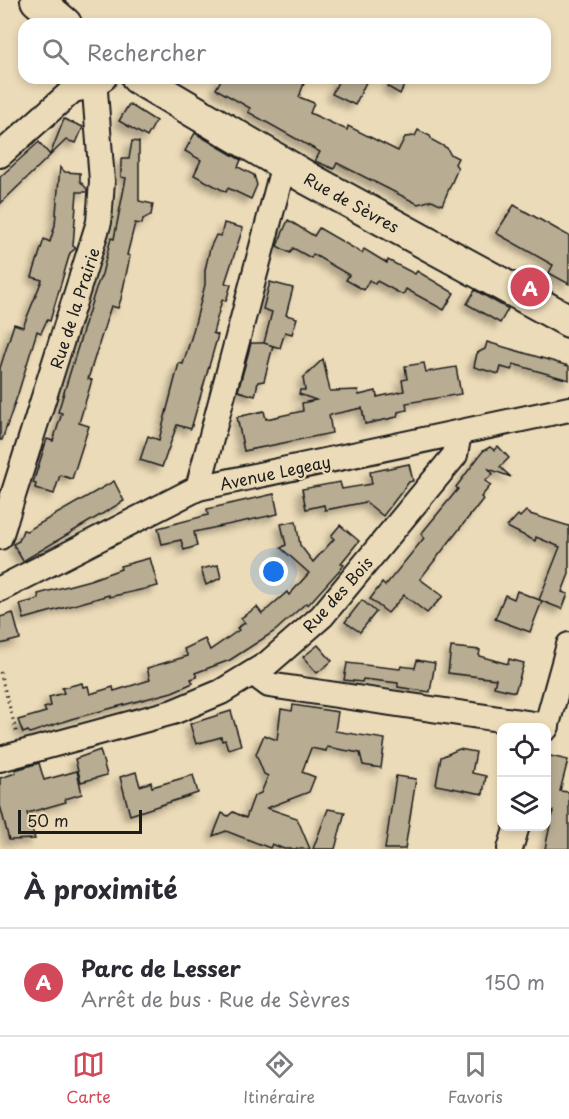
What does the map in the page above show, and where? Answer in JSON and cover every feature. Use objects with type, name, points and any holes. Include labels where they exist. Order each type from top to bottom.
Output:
[{"type":"main road","points":[[37,0],[58,18]]},
{"type":"main road","name":"Rue de Sèvres","points":[[148,84],[284,164],[569,321]]},
{"type":"street","points":[[0,155],[73,90],[89,84]]},
{"type":"street","name":"Rue de la Prairie","points":[[0,537],[99,222],[102,181],[97,84]]},
{"type":"street","points":[[198,488],[284,164]]},
{"type":"street","name":"Avenue Legeay","points":[[0,589],[198,488],[569,409]]},
{"type":"street","name":"Rue des Bois","points":[[11,756],[173,712],[221,692],[253,673],[322,616],[455,455],[459,433]]},
{"type":"street","points":[[548,723],[569,645]]},
{"type":"street","points":[[253,673],[269,685],[521,723]]},
{"type":"street","points":[[510,849],[515,831]]},
{"type":"path","points":[[0,672],[11,756]]},
{"type":"building","points":[[219,84],[304,84],[299,97],[314,103],[310,113],[347,130],[348,126],[398,151],[405,137],[415,136],[418,130],[430,136],[432,140],[447,148],[450,154],[458,158],[455,164],[458,168],[442,205],[432,200],[418,204],[337,163],[334,169],[315,161],[320,152],[248,112],[250,108],[216,89]]},
{"type":"building","points":[[337,84],[365,84],[355,105],[332,94]]},
{"type":"building","points":[[389,84],[405,84],[400,94],[388,87]]},
{"type":"building","points":[[129,104],[156,121],[147,137],[119,121]]},
{"type":"building","points":[[64,119],[83,127],[76,143],[66,140],[0,204],[0,177],[39,142],[50,155]]},
{"type":"building","points":[[195,133],[241,160],[238,167],[254,175],[257,185],[251,199],[228,188],[226,192],[194,175],[201,160],[185,151]]},
{"type":"building","points":[[132,141],[139,142],[139,201],[153,204],[151,215],[143,219],[142,224],[135,223],[127,255],[130,256],[121,299],[118,308],[111,306],[88,379],[92,380],[79,423],[89,426],[72,479],[60,475],[54,494],[35,488],[36,484],[33,483],[47,439],[53,441],[62,413],[58,412],[102,274],[111,238],[114,239],[126,178],[121,177],[121,159],[129,159]]},
{"type":"building","points":[[60,167],[65,172],[80,173],[80,181],[87,189],[87,192],[77,192],[73,246],[76,248],[70,253],[50,321],[47,320],[41,333],[37,331],[18,394],[2,440],[0,440],[0,368],[14,324],[23,327],[42,280],[32,277],[44,239],[50,242],[55,225]]},
{"type":"building","points":[[514,205],[569,236],[569,284],[549,273],[553,265],[496,233]]},
{"type":"building","points":[[288,220],[314,236],[319,228],[362,253],[364,249],[387,263],[388,260],[415,274],[417,271],[454,293],[444,310],[406,289],[403,295],[377,281],[375,284],[369,280],[364,290],[346,280],[349,275],[313,254],[311,258],[293,248],[290,253],[277,246]]},
{"type":"building","points":[[224,223],[243,228],[225,283],[231,285],[226,301],[222,300],[213,333],[218,335],[191,429],[177,425],[162,467],[140,460],[148,436],[159,440],[179,363],[183,364],[192,335],[205,285],[205,270],[210,248],[216,235],[221,236]]},
{"type":"building","points":[[270,282],[293,288],[286,315],[297,318],[292,334],[285,332],[280,348],[264,343],[272,312],[263,309]]},
{"type":"building","points":[[475,290],[508,309],[500,323],[467,304]]},
{"type":"building","points":[[487,342],[569,366],[569,380],[513,364],[512,370],[501,367],[499,374],[474,367],[477,353],[485,349]]},
{"type":"building","points":[[251,343],[273,346],[264,381],[258,382],[255,396],[238,391]]},
{"type":"building","points":[[323,359],[330,391],[358,390],[359,395],[376,391],[377,397],[404,391],[402,380],[407,379],[405,366],[424,363],[426,372],[456,367],[461,394],[406,403],[407,410],[398,412],[397,417],[365,424],[362,408],[329,415],[332,433],[244,451],[237,417],[264,411],[266,419],[303,411],[302,403],[316,400],[299,394],[300,390],[305,390],[303,378]]},
{"type":"building","points":[[498,446],[509,458],[500,467],[511,477],[489,469],[493,474],[485,481],[491,485],[481,497],[483,499],[420,579],[443,596],[427,613],[404,595],[388,613],[370,599],[382,583],[385,586],[424,538],[421,534],[458,489],[456,487],[483,451],[490,447],[494,450]]},
{"type":"building","points":[[409,464],[413,481],[409,482],[383,516],[366,502],[325,510],[324,505],[306,509],[302,489],[340,482],[342,489],[372,484],[370,472]]},
{"type":"building","points":[[114,481],[124,501],[23,561],[13,544],[19,541],[23,530],[27,531]]},
{"type":"building","points":[[274,494],[278,514],[194,532],[197,546],[184,550],[181,540],[162,544],[158,528],[208,515],[207,509]]},
{"type":"building","points":[[526,511],[569,526],[569,574],[562,592],[568,594],[562,609],[539,600],[560,547],[536,537],[535,541],[507,527],[518,515],[520,517]]},
{"type":"building","points":[[296,521],[300,545],[313,562],[334,539],[331,536],[340,525],[359,541],[341,563],[344,565],[308,605],[306,603],[275,631],[230,660],[195,673],[197,677],[191,679],[193,683],[172,692],[71,719],[30,733],[28,731],[23,733],[18,720],[46,712],[44,708],[51,706],[49,697],[64,693],[62,688],[82,683],[83,687],[88,686],[90,694],[113,687],[114,691],[150,680],[147,668],[188,656],[184,649],[205,639],[210,650],[239,630],[237,628],[245,623],[241,618],[257,607],[262,614],[287,592],[289,595],[309,573],[281,548],[286,545],[281,524]]},
{"type":"building","points":[[150,558],[158,586],[109,597],[109,595],[24,619],[20,604],[39,599],[38,594],[90,580],[121,569],[120,566]]},
{"type":"building","points":[[218,565],[221,578],[206,585],[201,569]]},
{"type":"building","points":[[517,591],[542,601],[530,632],[495,619],[505,595],[514,599]]},
{"type":"building","points":[[362,600],[376,612],[360,632],[345,622]]},
{"type":"building","points":[[13,613],[20,639],[0,644],[0,617]]},
{"type":"building","points":[[318,645],[332,661],[317,673],[303,657]]},
{"type":"building","points":[[451,647],[480,650],[479,656],[508,664],[509,659],[524,663],[515,692],[494,687],[496,679],[448,673]]},
{"type":"building","points":[[417,660],[435,663],[430,692],[398,687],[398,683],[363,679],[362,682],[344,680],[347,663],[400,669],[401,666],[415,668]]},
{"type":"building","points":[[293,705],[338,712],[335,731],[385,739],[381,768],[363,765],[360,753],[327,747],[326,751],[311,748],[302,772],[315,777],[309,792],[267,808],[297,818],[310,849],[284,849],[272,844],[270,848],[226,831],[213,836],[222,813],[228,816],[233,812],[246,818],[254,796],[261,793],[268,776],[264,774],[256,754],[264,735],[277,740],[281,709],[292,711]]},
{"type":"building","points":[[231,711],[241,745],[228,749],[225,740],[222,741],[221,737],[196,744],[190,724]]},
{"type":"building","points":[[459,749],[476,752],[472,773],[486,776],[483,794],[436,785],[441,757]]},
{"type":"building","points":[[100,750],[107,775],[81,782],[75,759]]},
{"type":"building","points":[[551,756],[568,760],[560,791],[569,792],[569,849],[545,849],[549,831],[551,831],[553,811],[551,810]]},
{"type":"building","points":[[39,763],[44,780],[77,771],[82,794],[65,799],[66,802],[27,813],[35,839],[9,840],[0,805],[0,778],[16,773],[15,770]]},
{"type":"building","points":[[136,772],[140,786],[151,782],[152,787],[193,775],[198,793],[130,815],[120,777]]},
{"type":"building","points":[[396,776],[416,779],[405,849],[385,849]]},
{"type":"building","points":[[328,809],[345,812],[335,849],[313,849]]},
{"type":"place","name":"Parc de Lesser","points":[[530,287]]}]
